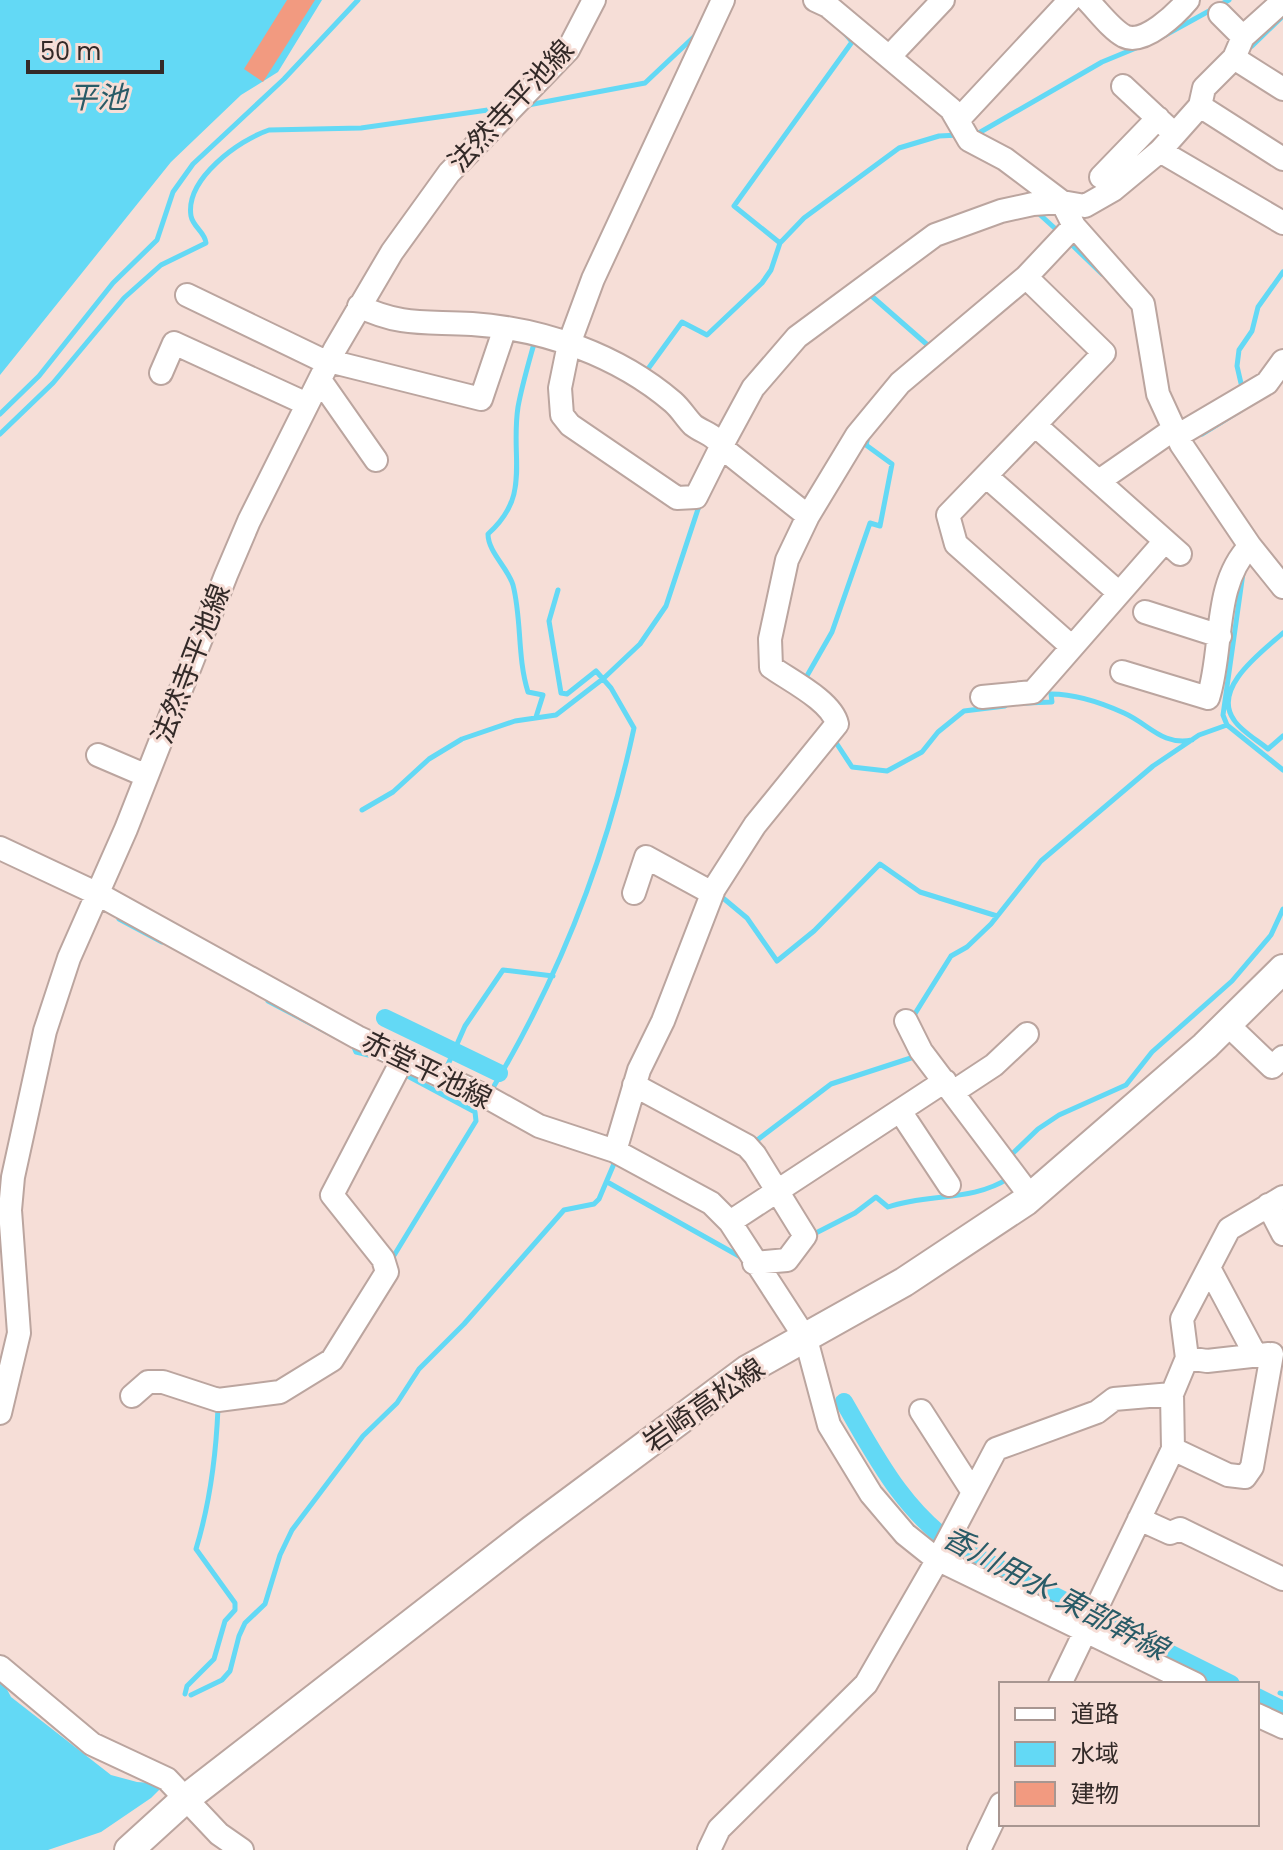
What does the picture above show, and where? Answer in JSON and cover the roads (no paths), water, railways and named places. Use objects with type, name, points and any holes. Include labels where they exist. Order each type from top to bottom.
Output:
[{"type":"main road","name":"岩崎高松線","points":[[129,1850],[184,1800],[532,1530],[747,1370],[806,1339],[970,1241],[1031,1197],[1227,1024],[1283,969]]},
{"type":"street","name":"法然寺平池線","points":[[0,1413],[19,1333],[10,1210],[13,1177],[45,1031],[67,963],[147,776],[249,521],[359,306],[432,194],[554,67],[568,50],[594,0]]},
{"type":"street","points":[[723,0],[593,279],[561,375],[562,415],[570,425],[608,454],[684,499],[696,497],[753,388],[797,337],[935,235],[1012,209],[1062,202],[1085,206],[1113,190],[1167,143],[1200,106],[1204,88],[1283,1]]},
{"type":"street","points":[[890,56],[943,0]]},
{"type":"street","points":[[959,119],[1070,0]]},
{"type":"street","points":[[1087,0],[1125,36],[1134,38],[1166,24],[1188,0]]},
{"type":"street","points":[[818,1],[890,56],[959,119],[969,140],[1005,159],[1062,202],[1074,226],[1146,310],[1153,373],[1176,432],[1250,546],[1283,587]]},
{"type":"street","points":[[1220,14],[1238,48],[1283,89]]},
{"type":"street","points":[[1123,86],[1158,118],[1167,143],[1283,223]]},
{"type":"street","points":[[1200,106],[1283,159]]},
{"type":"street","points":[[1101,177],[1158,118]]},
{"type":"street","points":[[615,1151],[634,1085],[712,893],[755,825],[837,724],[835,716],[800,684],[771,667],[770,639],[787,560],[808,516],[857,435],[883,401],[921,363],[1026,277],[1074,226]]},
{"type":"street","points":[[1026,277],[1104,353],[948,515],[956,544],[1072,647]]},
{"type":"street","points":[[187,295],[326,368],[424,374],[481,399],[483,363],[505,328]]},
{"type":"street","points":[[359,306],[405,323],[505,328],[549,336],[614,362],[673,402],[693,425],[719,441],[721,447],[808,516]]},
{"type":"street","points":[[161,373],[174,343],[222,374],[307,404]]},
{"type":"street","points":[[1099,481],[1176,432],[1267,383],[1283,361]]},
{"type":"street","points":[[326,368],[376,460]]},
{"type":"street","points":[[982,697],[1033,692],[1119,593],[1172,547],[1035,425]]},
{"type":"street","points":[[986,476],[1119,593]]},
{"type":"street","points":[[1122,672],[1208,698],[1227,585],[1234,564],[1250,546]]},
{"type":"street","points":[[1145,612],[1220,636]]},
{"type":"street","points":[[98,755],[147,776]]},
{"type":"street","name":"赤堂平池線","points":[[0,848],[98,894],[315,1015],[539,1126],[615,1151],[687,1187],[711,1203],[730,1222],[806,1339],[829,1425],[871,1494],[905,1534],[944,1548],[1091,1619],[1192,1682]]},
{"type":"street","points":[[634,893],[646,857],[712,893]]},
{"type":"street","points":[[906,1021],[921,1051],[1031,1197]]},
{"type":"street","points":[[1227,1024],[1272,1067],[1283,1057]]},
{"type":"street","points":[[730,1222],[900,1111],[994,1065],[1027,1034]]},
{"type":"street","points":[[132,1396],[148,1382],[163,1382],[218,1400],[280,1392],[332,1360],[387,1272],[383,1259],[332,1195],[404,1057]]},
{"type":"street","points":[[634,1085],[747,1146],[805,1236],[787,1260],[754,1263]]},
{"type":"street","points":[[900,1111],[949,1185]]},
{"type":"street","points":[[1061,1682],[1173,1449],[1172,1394],[1187,1358],[1182,1319],[1229,1229],[1276,1201],[1283,1234]]},
{"type":"street","points":[[1173,1449],[1228,1475],[1245,1477],[1252,1467],[1270,1353],[1209,1268]]},
{"type":"street","points":[[1187,1358],[1207,1361],[1270,1353]]},
{"type":"street","points":[[709,1850],[719,1829],[866,1684],[944,1548],[996,1449],[1097,1412],[1114,1399],[1172,1394]]},
{"type":"street","points":[[921,1411],[973,1492]]},
{"type":"street","points":[[1139,1519],[1170,1533],[1180,1529],[1283,1579]]},
{"type":"street","points":[[0,1667],[8,1677],[92,1744],[167,1779],[184,1800],[242,1850]]},
{"type":"street","points":[[1259,1716],[1283,1727]]},
{"type":"street","points":[[979,1850],[999,1808]]},
{"type":"water","name":"平池","points":[[0,0],[322,0],[278,72],[241,95],[171,162],[0,375]]},
{"type":"water","points":[[0,1676],[11,1697],[111,1775],[137,1782],[165,1784],[151,1798],[101,1832],[48,1850],[0,1850]]},
{"type":"waterway","points":[[0,414],[39,376],[113,283],[157,240],[173,192],[193,164],[284,79],[358,0]]},
{"type":"waterway","points":[[1160,38],[1229,0]]},
{"type":"waterway","points":[[1252,46],[1283,16]]},
{"type":"waterway","points":[[645,373],[682,322],[707,335],[762,283],[771,270],[780,243],[734,206],[852,42],[843,31]]},
{"type":"waterway","points":[[528,105],[645,83],[699,32]]},
{"type":"waterway","points":[[977,134],[1102,62],[1136,48]]},
{"type":"waterway","points":[[0,434],[53,383],[124,298],[161,265],[206,243],[191,216],[191,202],[196,188],[216,163],[243,142],[269,130],[361,128],[502,108]]},
{"type":"waterway","points":[[780,243],[804,218],[899,148],[939,136],[959,135]]},
{"type":"waterway","points":[[1037,212],[1059,232]]},
{"type":"waterway","points":[[1069,242],[1102,274]]},
{"type":"waterway","points":[[1243,392],[1237,366],[1239,350],[1252,331],[1258,307],[1283,272]]},
{"type":"waterway","points":[[867,292],[931,348]]},
{"type":"waterway","points":[[535,340],[518,407],[515,490],[502,519],[488,534],[491,547],[513,585],[528,692],[543,695],[536,717]]},
{"type":"waterway","points":[[1202,434],[1241,410]]},
{"type":"waterway","points":[[804,681],[832,632],[870,523],[880,526],[892,464],[866,445],[868,437]]},
{"type":"waterway","points":[[362,810],[393,792],[429,759],[462,739],[515,721],[556,715],[604,678],[640,644],[666,606],[701,500]]},
{"type":"waterway","points":[[1243,573],[1223,715],[1227,725],[1283,770]]},
{"type":"waterway","points":[[487,1090],[494,1086],[518,1044],[579,913],[610,821],[634,728],[611,688],[596,671],[567,694],[561,693],[549,621],[558,590]]},
{"type":"waterway","points":[[1283,633],[1242,671],[1229,695],[1229,708],[1234,720],[1245,732],[1268,749],[1283,736]]},
{"type":"waterway","points":[[1026,703],[1052,702],[1051,694],[1079,697],[1124,713],[1164,737],[1192,740]]},
{"type":"waterway","points":[[833,738],[852,767],[887,771],[922,752],[938,732],[964,711],[1005,706]]},
{"type":"waterway","points":[[911,1020],[951,956],[967,947],[991,924],[1041,861],[1153,766],[1199,735],[1227,725]]},
{"type":"waterway","points":[[717,893],[747,918],[777,961],[814,931],[880,864],[920,892],[997,916]]},
{"type":"waterway","points":[[1010,1156],[1038,1129],[1059,1115],[1126,1085],[1152,1052],[1232,981],[1271,935],[1283,909]]},
{"type":"waterway","points":[[119,919],[162,942]]},
{"type":"waterway","points":[[446,1069],[465,1026],[503,970],[553,976]]},
{"type":"waterway","points":[[268,1001],[340,1039]]},
{"type":"waterway","name":"香川用水 東部幹線","points":[[385,1018],[499,1073]]},
{"type":"waterway","points":[[353,1045],[356,1052],[377,1057]]},
{"type":"waterway","points":[[752,1144],[831,1084],[917,1056]]},
{"type":"waterway","points":[[390,1262],[476,1121],[475,1112],[402,1073]]},
{"type":"waterway","points":[[191,1695],[222,1680],[230,1671],[239,1636],[245,1623],[265,1604],[280,1555],[292,1530],[363,1436],[397,1403],[419,1369],[464,1324],[564,1210],[594,1204],[599,1199],[616,1159]]},
{"type":"waterway","points":[[810,1236],[855,1213],[876,1197],[888,1207],[980,1191],[1009,1178]]},
{"type":"waterway","points":[[609,1183],[746,1260]]},
{"type":"waterway","name":"香川用水 東部幹線","points":[[844,1402],[906,1500],[938,1533],[957,1547],[1227,1682]]},
{"type":"waterway","points":[[185,1694],[187,1686],[214,1659],[225,1621],[235,1610],[235,1603],[196,1549],[212,1479],[218,1408]]},
{"type":"waterway","name":"香川用水 東部幹線","points":[[1259,1698],[1283,1710]]}]
